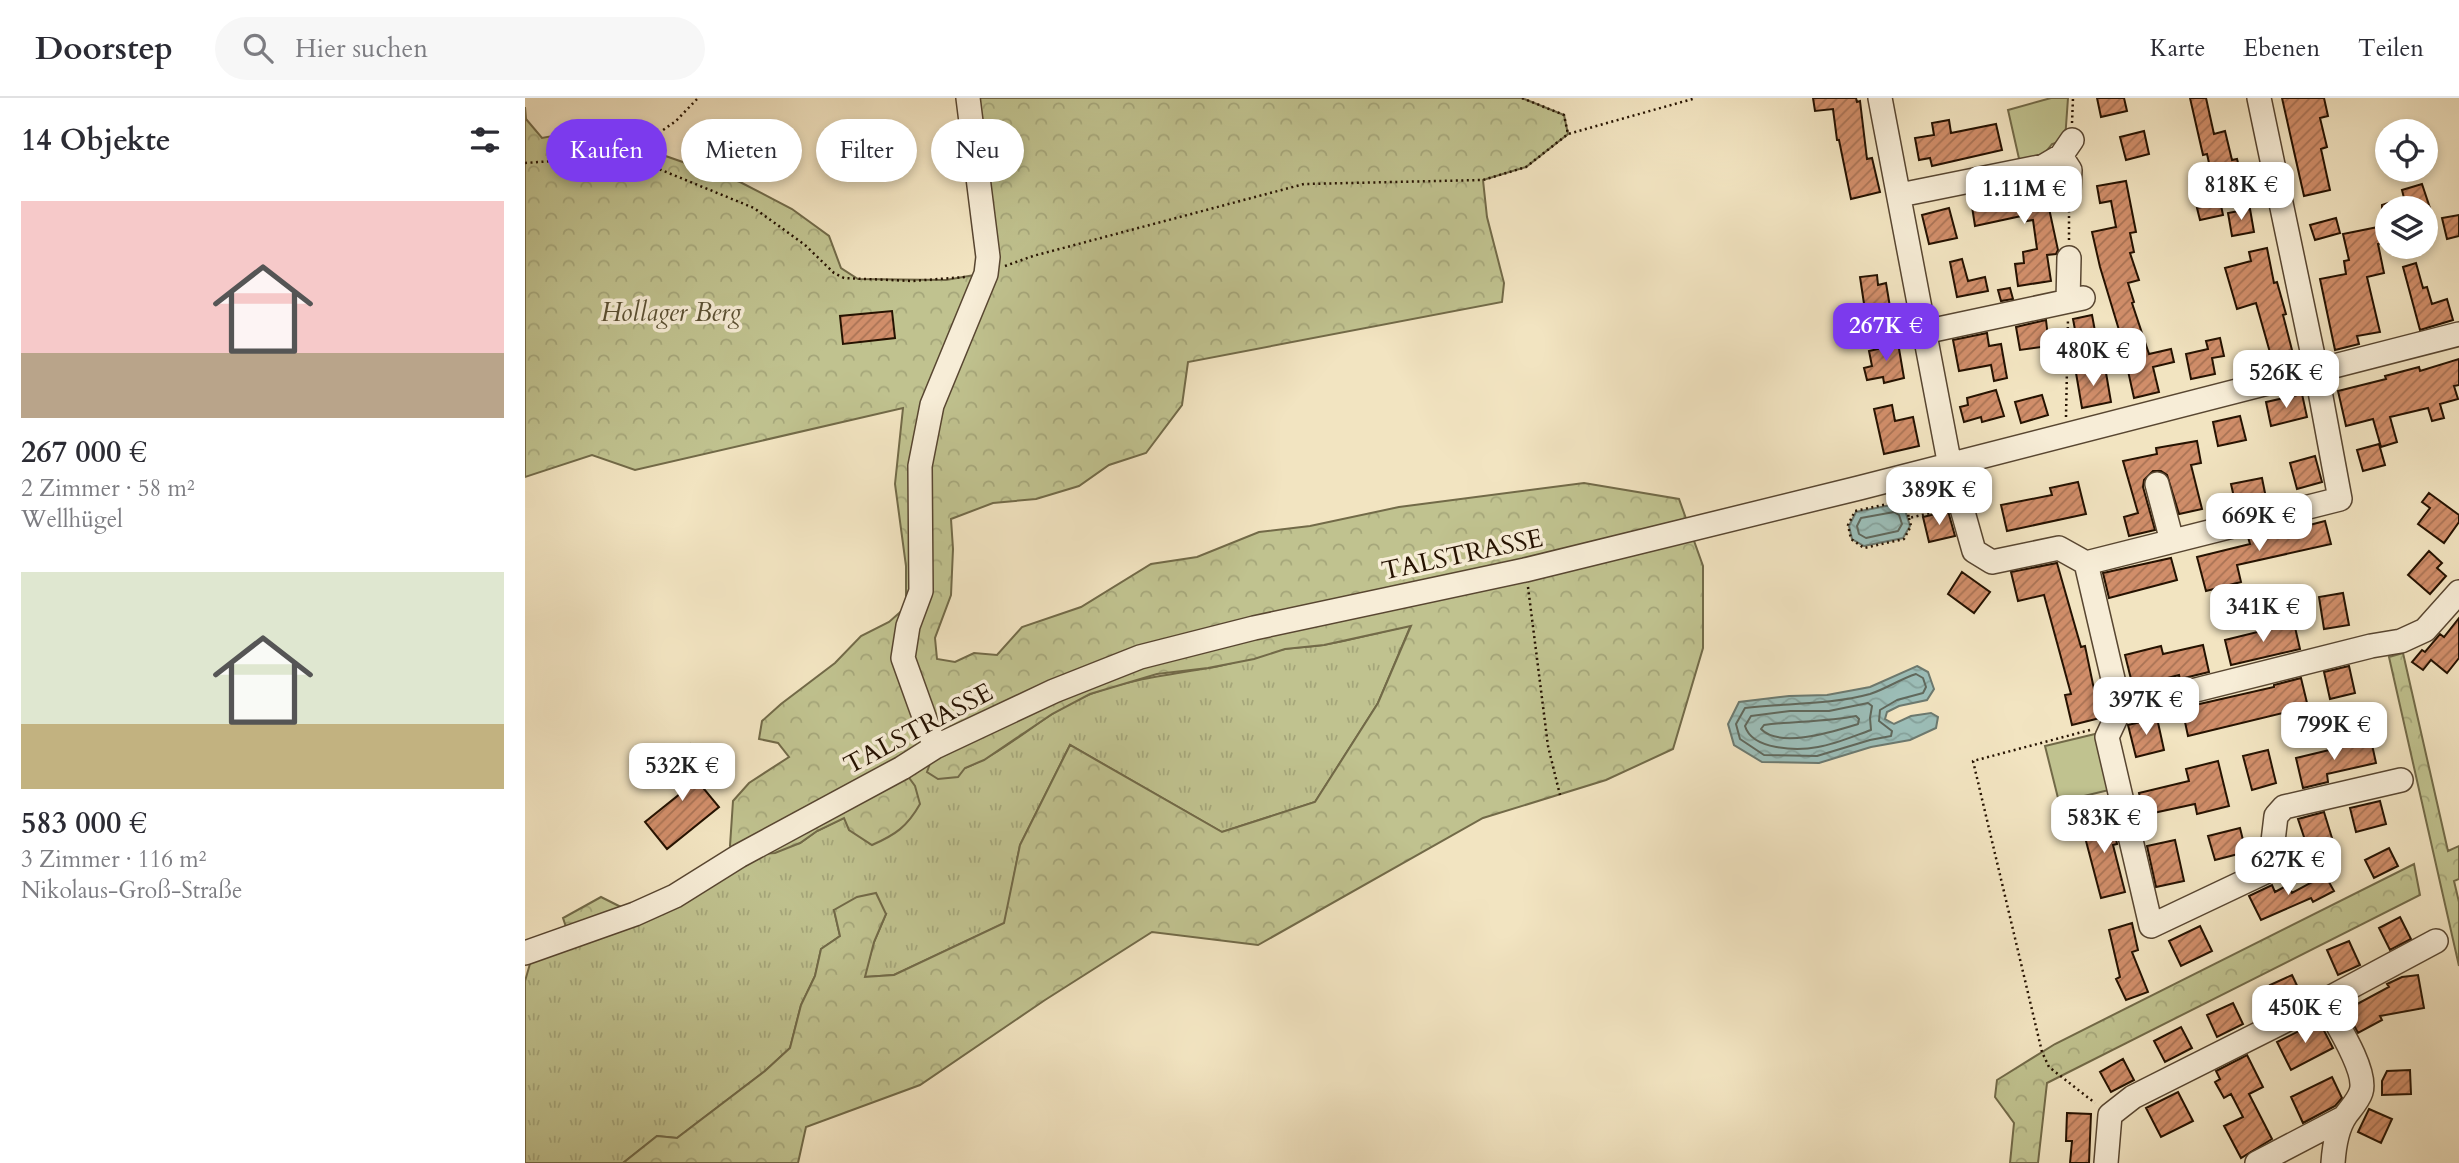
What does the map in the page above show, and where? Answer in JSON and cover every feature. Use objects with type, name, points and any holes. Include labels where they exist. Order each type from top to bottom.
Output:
[{"type":"street","points":[[935,747],[903,658],[908,626],[921,591],[919,466],[932,405],[986,274],[988,257],[968,98]]},
{"type":"street","points":[[1880,98],[1950,466],[1974,551],[1992,562],[2059,548],[2086,563],[2340,499],[2259,98]]},
{"type":"street","points":[[1900,195],[2044,166],[2066,148],[2070,191]]},
{"type":"street","points":[[1924,332],[2075,300],[2069,258]]},
{"type":"street","name":"TALSTRASSE","points":[[525,953],[635,914],[674,896],[739,856],[902,768],[935,747],[1054,691],[1140,657],[1254,628],[1525,570],[1950,466],[2459,334]]},
{"type":"street","points":[[2157,484],[2172,541]]},
{"type":"street","points":[[2086,563],[2117,716],[2107,737],[2151,926],[2265,872],[2271,858],[2276,816],[2284,807],[2401,780]]},
{"type":"street","points":[[2117,716],[2371,646],[2401,641],[2425,630],[2459,592]]},
{"type":"street","points":[[2106,1163],[2110,1115],[2133,1097],[2436,941]]},
{"type":"street","points":[[2324,1001],[2359,1068],[2361,1077],[2361,1093],[2343,1118],[2333,1163]]},
{"type":"street","points":[[2257,1163],[2343,1118]]},
{"type":"path","points":[[667,127],[698,98]]},
{"type":"path","points":[[1522,98],[1565,115],[1569,134]]},
{"type":"path","points":[[667,172],[754,208],[805,245],[844,278],[946,280],[986,274],[1033,256],[1304,184],[1483,180],[1526,167],[1569,134],[1696,98]]},
{"type":"path","points":[[2066,148],[2073,98]]},
{"type":"path","points":[[525,163],[546,162]]},
{"type":"path","points":[[2069,258],[2070,191]]},
{"type":"path","points":[[2070,434],[2066,420],[2075,300]]},
{"type":"path","points":[[1897,502],[1907,510],[1909,517],[1911,526],[1904,539],[1864,548],[1850,539],[1848,525],[1855,511],[1897,502]]},
{"type":"path","points":[[1909,517],[1961,507]]},
{"type":"path","points":[[1525,570],[1538,653],[1548,746],[1559,794]]},
{"type":"path","points":[[2110,1115],[2049,1066],[2042,1052],[1973,761],[2117,716]]},
{"type":"green space","name":"Hollager Berg","points":[[957,98],[1522,98],[1564,115],[1568,134],[1526,167],[1483,180],[1487,217],[1504,283],[1502,302],[1188,362],[1182,405],[1146,453],[1109,465],[1079,486],[1036,499],[993,503],[951,519],[951,595],[935,638],[937,659],[955,662],[974,653],[997,655],[1022,627],[1081,607],[1151,564],[1197,557],[1259,532],[1310,526],[1399,507],[1584,483],[1679,499],[1703,566],[1703,648],[1673,749],[1606,780],[1483,818],[1258,945],[1152,932],[1045,1000],[920,1085],[806,1127],[798,1163],[623,1163],[657,1136],[677,1138],[765,1071],[790,1048],[801,1005],[815,976],[821,949],[840,936],[834,910],[857,897],[876,893],[886,914],[874,942],[865,977],[894,975],[1004,923],[1020,845],[1070,745],[1222,832],[1315,802],[1378,703],[1411,626],[1324,645],[1285,649],[1254,659],[1208,668],[1157,674],[1090,694],[1052,714],[984,760],[965,768],[958,777],[938,779],[927,772],[935,749],[902,768],[915,786],[920,804],[915,812],[900,829],[872,845],[849,830],[844,818],[800,843],[775,853],[739,856],[730,846],[733,801],[749,783],[789,757],[778,743],[759,739],[762,721],[835,663],[861,636],[889,622],[906,607],[906,566],[895,484],[903,408],[635,470],[592,455],[525,477],[525,107],[526,119],[542,138],[546,137],[546,182],[667,182],[667,156],[681,161],[681,182],[740,182],[792,209],[829,236],[841,268],[858,279],[946,280],[986,273],[977,182],[1024,182],[1024,119],[970,119]]},
{"type":"green space","points":[[2051,98],[2068,98],[2065,140],[2052,144],[2041,158],[2020,163],[2008,110]]},
{"type":"green space","points":[[1411,625],[1378,703],[1315,802],[1222,832],[1070,745],[1020,845],[1005,923],[894,975],[864,977],[886,914],[834,910],[840,936],[821,949],[815,976],[801,1005],[790,1048],[765,1071],[677,1138],[657,1136],[623,1163],[525,1163],[525,981],[534,950],[739,856],[800,843],[844,818],[902,768],[935,747],[965,768],[998,751],[1060,709],[1107,688]]},
{"type":"green space","points":[[2403,653],[2448,851],[2459,846],[2459,879],[2454,881],[2459,902],[2459,966],[2389,657]]},
{"type":"green space","points":[[2095,734],[2109,790],[2059,802],[2045,746]]},
{"type":"green space","points":[[2414,864],[2420,895],[2047,1083],[2038,1163],[2010,1163],[2014,1123],[1995,1097],[1997,1080],[2055,1044]]},
{"type":"green space","points":[[601,897],[635,914],[570,939],[563,918]]},
{"type":"water","points":[[1896,504],[1905,510],[1910,526],[1903,538],[1864,546],[1852,539],[1849,526],[1856,512]]},
{"type":"water","points":[[1917,666],[1928,672],[1934,689],[1927,700],[1899,706],[1887,712],[1885,719],[1894,724],[1911,716],[1931,713],[1938,717],[1936,728],[1910,740],[1871,747],[1819,763],[1762,762],[1734,745],[1728,724],[1739,702],[1827,695],[1870,687]]},
{"type":"building","points":[[1813,98],[1856,98],[1857,102],[1860,101],[1867,159],[1872,158],[1880,192],[1851,199],[1837,140],[1833,109],[1815,111]]},
{"type":"building","points":[[2097,98],[2124,98],[2127,111],[2101,117]]},
{"type":"building","points":[[2190,98],[2206,98],[2214,134],[2225,131],[2232,160],[2237,159],[2244,185],[2218,191],[2223,215],[2200,220],[2197,208],[2207,206],[2204,192],[2215,190],[2207,154],[2203,155]]},
{"type":"building","points":[[2282,98],[2324,98],[2328,116],[2320,118],[2327,147],[2321,149],[2330,190],[2304,196]]},
{"type":"building","points":[[1949,120],[1951,133],[1996,124],[2002,150],[1932,166],[1930,158],[1919,160],[1915,138],[1934,135],[1932,123]]},
{"type":"building","points":[[2144,131],[2149,154],[2126,160],[2120,137]]},
{"type":"building","points":[[2126,181],[2136,232],[2130,233],[2134,252],[2130,253],[2139,280],[2128,283],[2134,302],[2132,303],[2149,354],[2171,349],[2174,362],[2153,367],[2159,392],[2134,398],[2119,330],[2092,232],[2116,227],[2111,201],[2100,203],[2097,186]]},
{"type":"building","points":[[2053,182],[2056,197],[2047,199],[2058,250],[2056,254],[2047,255],[2051,281],[2018,286],[2015,264],[2024,263],[2023,252],[2037,249],[2033,220],[2027,221],[2026,215],[1975,226],[1971,200]]},
{"type":"building","points":[[2422,184],[2426,196],[2404,196],[2402,190]]},
{"type":"building","points":[[1949,208],[1957,238],[1929,244],[1922,215]]},
{"type":"building","points":[[2250,209],[2254,232],[2232,236],[2228,213]]},
{"type":"building","points":[[2459,215],[2459,236],[2447,239],[2442,218]]},
{"type":"building","points":[[2336,218],[2340,233],[2315,240],[2310,225]]},
{"type":"building","points":[[2375,228],[2375,259],[2381,259],[2384,273],[2367,277],[2380,332],[2357,336],[2359,344],[2335,350],[2320,279],[2346,274],[2344,261],[2349,260],[2343,234]]},
{"type":"building","points":[[2267,248],[2274,283],[2277,282],[2286,314],[2283,315],[2292,350],[2271,356],[2256,303],[2237,309],[2225,268],[2251,261],[2249,252]]},
{"type":"building","points":[[1962,259],[1968,281],[1985,277],[1988,291],[1957,297],[1950,262]]},
{"type":"building","points":[[2416,263],[2423,288],[2427,287],[2432,304],[2447,299],[2453,320],[2420,330],[2403,267]]},
{"type":"building","points":[[1877,275],[1878,285],[1886,283],[1891,313],[1866,317],[1860,277]]},
{"type":"building","points":[[2010,288],[2013,299],[2001,301],[1998,290]]},
{"type":"building","points":[[892,311],[895,338],[843,344],[840,316]]},
{"type":"building","points":[[2092,315],[2095,331],[2076,335],[2073,319]]},
{"type":"building","points":[[2046,320],[2049,346],[2020,350],[2016,327]]},
{"type":"building","points":[[1987,333],[1989,346],[2001,344],[2007,378],[1994,381],[1991,365],[1959,371],[1953,340]]},
{"type":"building","points":[[1897,337],[1904,378],[1884,383],[1883,377],[1867,380],[1864,368],[1872,366],[1869,351],[1887,347],[1885,340]]},
{"type":"building","points":[[2220,338],[2224,356],[2212,358],[2215,374],[2191,379],[2186,354],[2208,349],[2206,341]]},
{"type":"building","points":[[2459,359],[2459,385],[2454,386],[2458,399],[2440,404],[2444,418],[2432,421],[2428,408],[2390,417],[2397,442],[2381,447],[2373,419],[2346,426],[2338,391],[2386,379],[2385,376],[2419,367],[2420,371]]},
{"type":"building","points":[[2105,367],[2111,402],[2082,408],[2076,373]]},
{"type":"building","points":[[1996,390],[2004,416],[1982,422],[1981,417],[1964,422],[1960,407],[1968,405],[1967,398]]},
{"type":"building","points":[[2302,394],[2307,417],[2271,426],[2266,402]]},
{"type":"building","points":[[2042,395],[2048,415],[2021,423],[2015,402]]},
{"type":"building","points":[[1892,405],[1895,421],[1913,417],[1919,446],[1884,454],[1874,409]]},
{"type":"building","points":[[2240,416],[2246,440],[2218,446],[2213,422]]},
{"type":"building","points":[[2197,441],[2201,463],[2191,465],[2202,509],[2179,514],[2167,475],[2161,471],[2153,471],[2144,480],[2143,487],[2155,530],[2129,536],[2124,517],[2138,513],[2123,461],[2157,454],[2156,448]]},
{"type":"building","points":[[2379,444],[2385,465],[2363,471],[2357,450]]},
{"type":"building","points":[[2315,456],[2322,482],[2297,489],[2290,463]]},
{"type":"building","points":[[2262,478],[2267,503],[2237,511],[2231,484]]},
{"type":"building","points":[[2078,482],[2086,514],[2007,531],[2001,505],[2052,495],[2050,488]]},
{"type":"building","points":[[2429,493],[2459,515],[2459,522],[2444,543],[2418,524],[2430,508],[2422,502]]},
{"type":"building","points":[[1948,511],[1955,536],[1929,542],[1923,517]]},
{"type":"building","points":[[2325,521],[2331,544],[2237,565],[2241,582],[2206,591],[2197,557],[2250,544],[2248,537],[2277,529],[2278,533]]},
{"type":"building","points":[[2429,551],[2442,563],[2437,568],[2446,576],[2430,594],[2408,575]]},
{"type":"building","points":[[2171,558],[2177,580],[2109,598],[2103,573]]},
{"type":"building","points":[[2057,563],[2081,647],[2085,646],[2100,718],[2072,725],[2065,695],[2071,694],[2044,595],[2018,601],[2011,572]]},
{"type":"building","points":[[1962,572],[1990,592],[1974,613],[1948,594]]},
{"type":"building","points":[[2343,593],[2349,625],[2324,629],[2319,597]]},
{"type":"building","points":[[2459,618],[2459,658],[2447,673],[2431,660],[2423,670],[2412,662],[2422,650],[2425,652],[2440,634],[2444,637]]},
{"type":"building","points":[[2294,623],[2300,649],[2231,665],[2225,640]]},
{"type":"building","points":[[2203,645],[2209,672],[2180,679],[2179,675],[2133,687],[2125,655],[2161,646],[2163,654]]},
{"type":"building","points":[[2349,666],[2355,693],[2330,699],[2324,672]]},
{"type":"building","points":[[2301,678],[2308,707],[2188,736],[2182,708],[2274,687]]},
{"type":"building","points":[[2157,718],[2164,750],[2136,757],[2128,725]]},
{"type":"building","points":[[2371,740],[2376,763],[2327,774],[2328,782],[2303,788],[2296,758]]},
{"type":"building","points":[[690,744],[699,756],[685,766],[719,807],[667,849],[645,822],[686,789],[666,760]]},
{"type":"building","points":[[2268,750],[2276,783],[2252,790],[2243,756]]},
{"type":"building","points":[[2218,761],[2229,806],[2197,814],[2195,804],[2144,815],[2139,793],[2189,781],[2186,769]]},
{"type":"building","points":[[2380,801],[2386,824],[2356,832],[2350,808]]},
{"type":"building","points":[[2324,812],[2332,838],[2307,846],[2298,819]]},
{"type":"building","points":[[2111,814],[2117,844],[2113,845],[2125,892],[2101,898],[2081,822]]},
{"type":"building","points":[[2240,828],[2246,852],[2215,860],[2208,836]]},
{"type":"building","points":[[2175,840],[2184,881],[2156,887],[2147,846]]},
{"type":"building","points":[[2389,848],[2398,866],[2374,878],[2365,860]]},
{"type":"building","points":[[2325,875],[2334,891],[2313,902],[2311,898],[2261,920],[2249,896],[2272,885],[2275,892],[2288,885],[2292,893]]},
{"type":"building","points":[[2400,917],[2411,939],[2390,950],[2379,928]]},
{"type":"building","points":[[2132,923],[2138,950],[2132,952],[2148,992],[2126,1000],[2116,979],[2120,977],[2109,930]]},
{"type":"building","points":[[2200,926],[2212,951],[2181,966],[2169,941]]},
{"type":"building","points":[[2349,941],[2360,965],[2338,975],[2327,950]]},
{"type":"building","points":[[2292,975],[2302,996],[2280,1007],[2270,985]]},
{"type":"building","points":[[2418,975],[2424,1008],[2380,1016],[2382,1020],[2358,1033],[2346,1010],[2389,987],[2387,984],[2402,977]]},
{"type":"building","points":[[2233,1003],[2243,1024],[2217,1037],[2207,1015]]},
{"type":"building","points":[[2319,1021],[2333,1048],[2291,1070],[2277,1042]]},
{"type":"building","points":[[2181,1027],[2192,1048],[2165,1062],[2154,1041]]},
{"type":"building","points":[[2247,1055],[2263,1087],[2249,1094],[2272,1139],[2241,1158],[2224,1126],[2243,1117],[2231,1094],[2224,1098],[2215,1082],[2220,1079],[2216,1071]]},
{"type":"building","points":[[2123,1059],[2134,1080],[2111,1092],[2100,1072]]},
{"type":"building","points":[[2410,1070],[2411,1094],[2382,1095],[2382,1081],[2387,1071]]},
{"type":"building","points":[[2332,1077],[2342,1098],[2335,1106],[2303,1123],[2291,1097]]},
{"type":"building","points":[[2178,1092],[2193,1121],[2161,1137],[2146,1108]]},
{"type":"building","points":[[2369,1109],[2392,1119],[2381,1143],[2358,1132]]},
{"type":"building","points":[[2067,1113],[2091,1114],[2089,1163],[2070,1163],[2072,1141],[2066,1141]]}]
